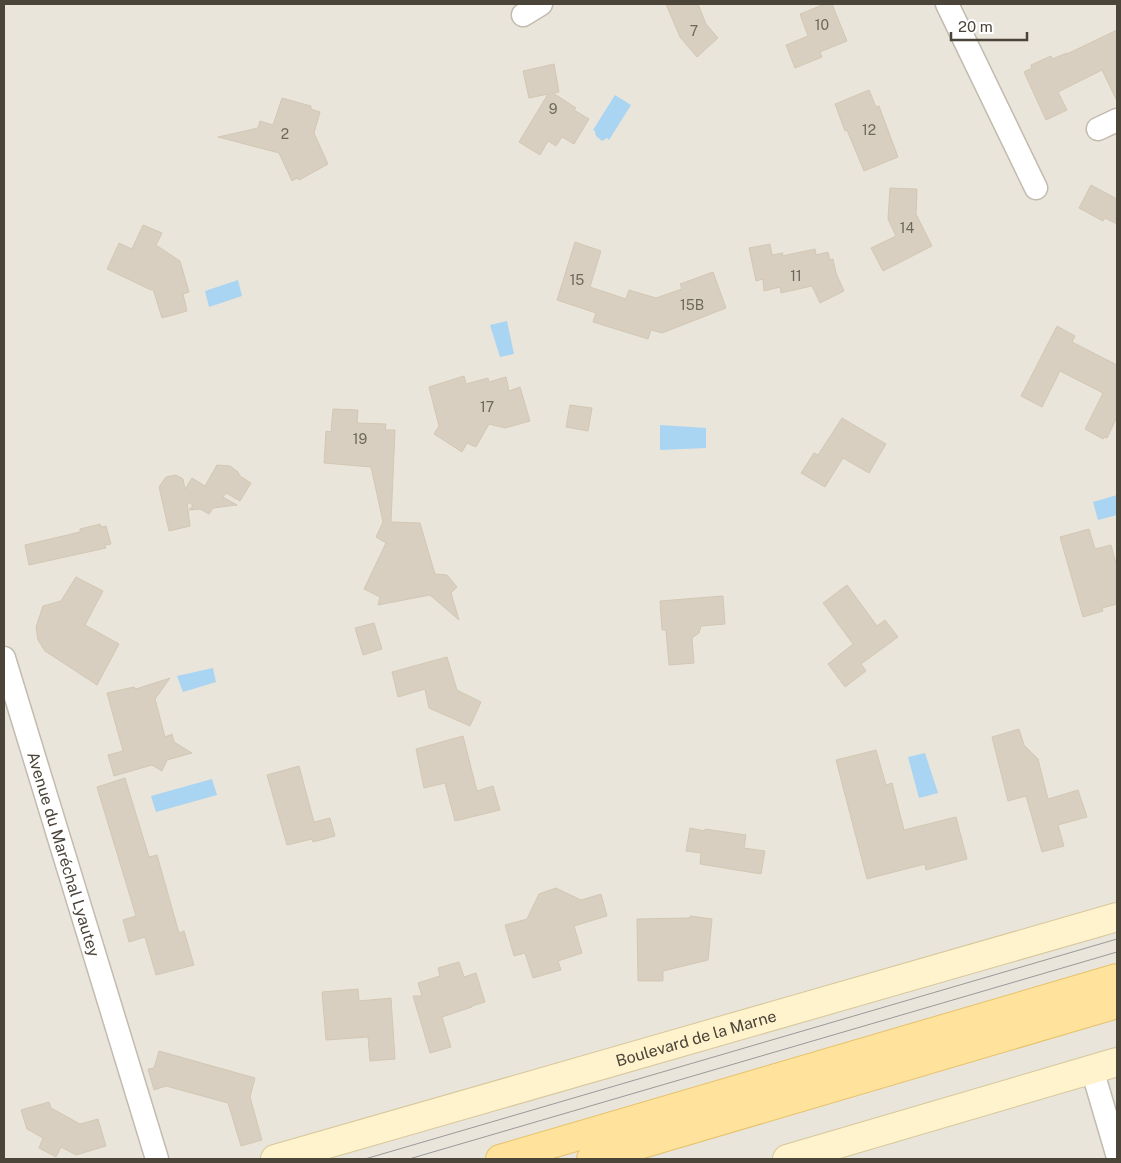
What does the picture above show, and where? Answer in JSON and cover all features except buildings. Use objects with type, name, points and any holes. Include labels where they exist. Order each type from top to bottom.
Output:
[{"type":"main road","points":[[500,1159],[1117,978]]},
{"type":"main road","points":[[591,1159],[1117,1004]]},
{"type":"street","points":[[947,4],[1036,188]]},
{"type":"street","name":"Avenue du Maréchal Lyautey","points":[[4,658],[156,1159]]},
{"type":"street","name":"Boulevard de la Marne","points":[[275,1159],[1117,917]]},
{"type":"street","points":[[787,1159],[1104,1065],[1117,1154]]},
{"type":"shaded area","points":[[4,4],[1117,4],[1117,1159],[4,1159]]},
{"type":"water","points":[[615,95],[631,105],[609,140],[607,138],[602,141],[593,130]]},
{"type":"water","points":[[238,280],[242,296],[209,307],[205,291]]},
{"type":"water","points":[[507,321],[514,354],[500,357],[490,325]]},
{"type":"water","points":[[660,425],[706,428],[706,448],[660,450]]},
{"type":"water","points":[[1117,495],[1117,515],[1098,520],[1093,502]]},
{"type":"water","points":[[213,668],[216,682],[183,692],[177,676]]},
{"type":"water","points":[[925,753],[938,793],[919,798],[908,757]]},
{"type":"water","points":[[212,779],[217,795],[156,812],[151,796]]},
{"type":"tram line","points":[[365,1159],[1117,939]]},
{"type":"tram line","points":[[409,1159],[1117,952]]}]
